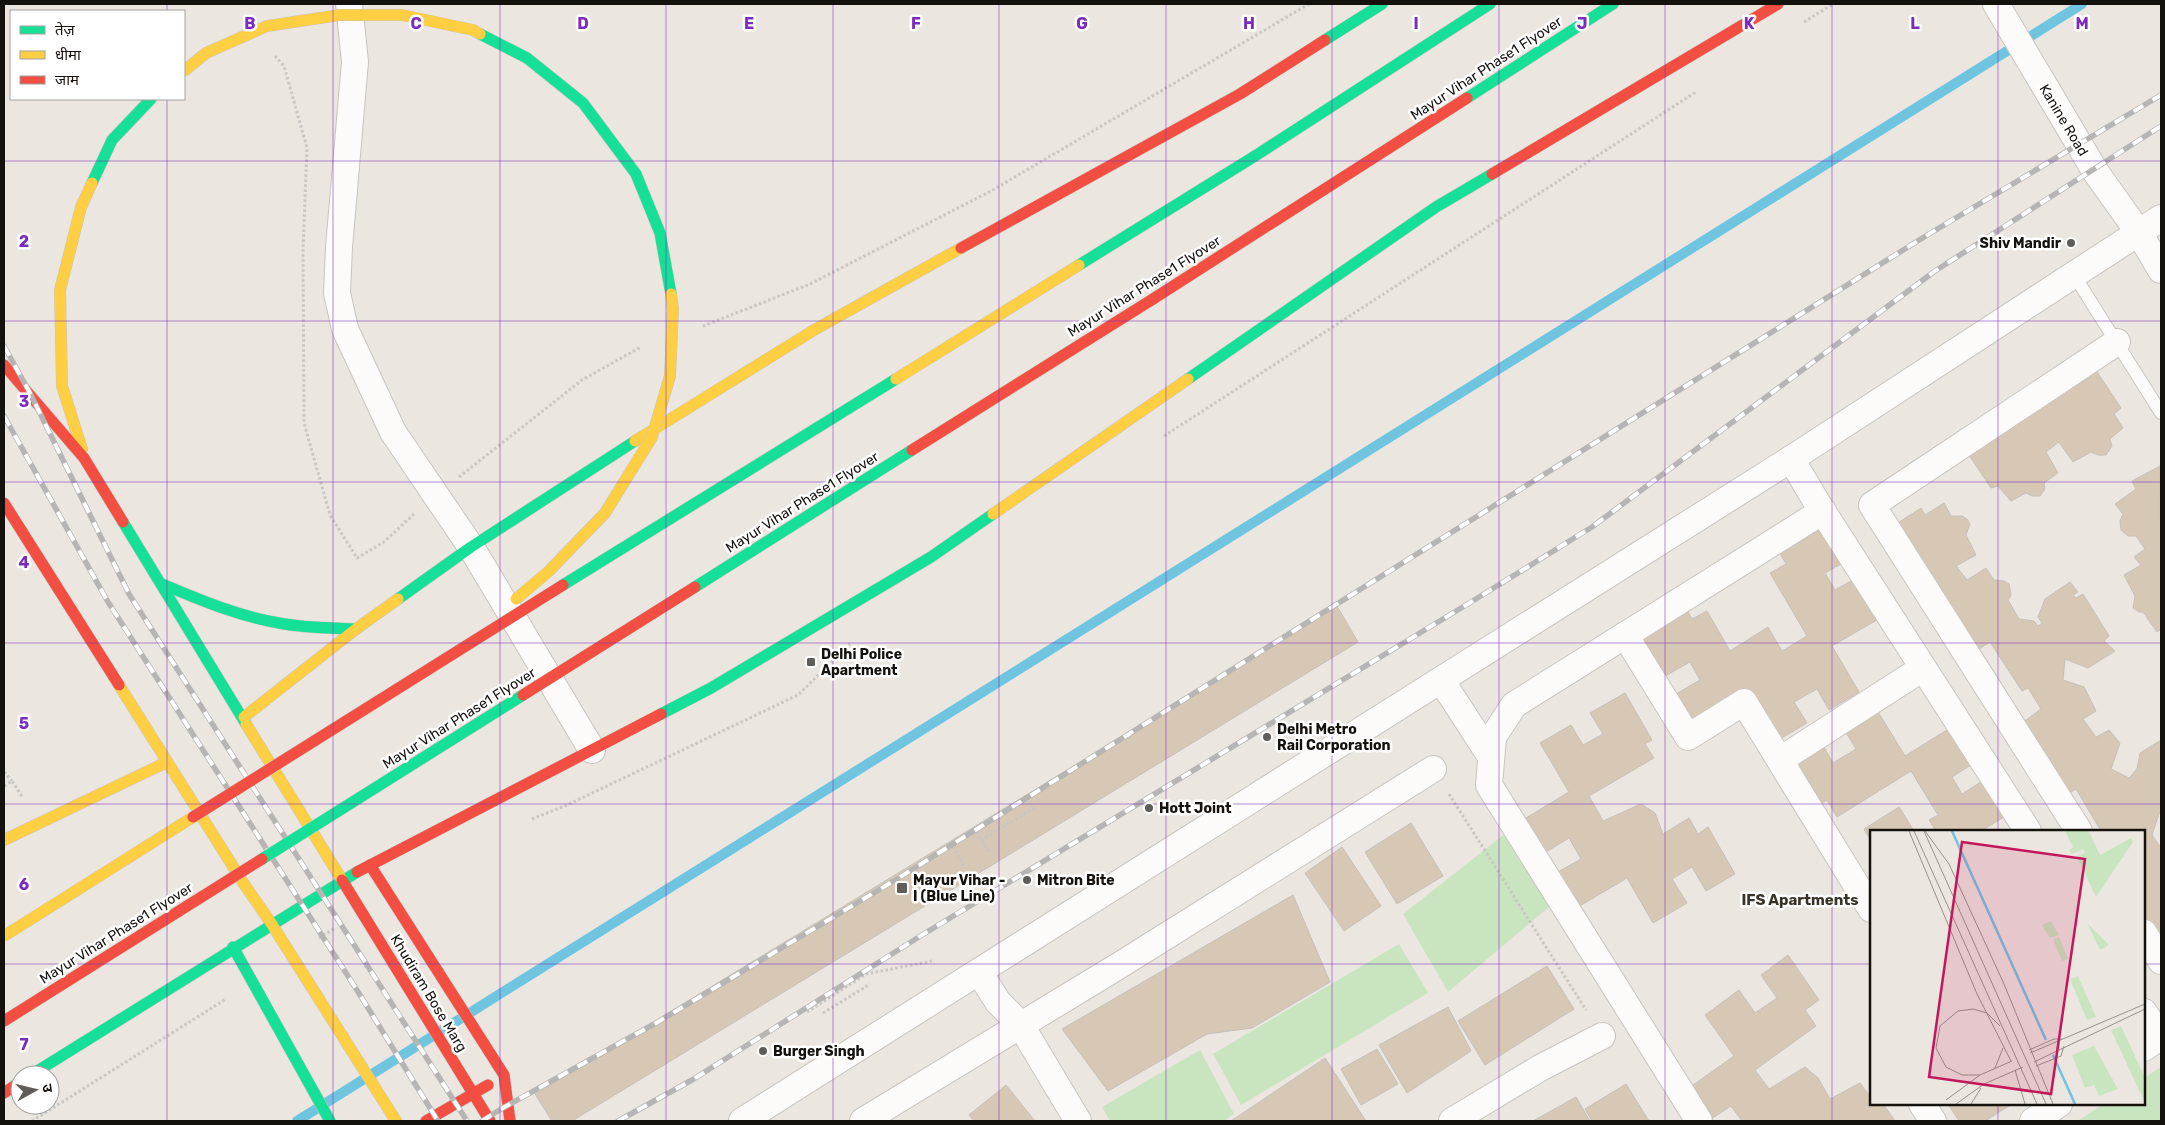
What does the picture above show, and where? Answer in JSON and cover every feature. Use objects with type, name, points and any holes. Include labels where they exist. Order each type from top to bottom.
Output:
[{"type":"main road","points":[[244,717],[356,629],[471,546],[625,447],[814,330],[1240,94],[1382,4]]},
{"type":"main road","points":[[6,934],[1255,156],[1490,4]]},
{"type":"main road","name":"Mayur Vihar Phase1 Flyover","points":[[4,1022],[1153,299],[1613,4]]},
{"type":"main road","points":[[47,1065],[342,880],[711,688],[931,557],[1436,207],[1778,4]]},
{"type":"main road","points":[[185,70],[206,53],[267,26],[340,15],[402,15],[473,30],[527,58],[583,104],[636,174],[660,233],[673,308],[670,376],[652,437],[606,513],[548,571],[457,652]]},
{"type":"main road","points":[[84,458],[62,386],[60,290],[81,207],[112,140],[150,100]]},
{"type":"main road","points":[[4,365],[84,458]]},
{"type":"main road","name":"Khudiram Bose Marg","points":[[84,458],[490,1121]]},
{"type":"main road","points":[[5,504],[244,884],[320,998],[396,1121]]},
{"type":"main road","points":[[162,584],[214,606],[268,622],[309,627],[356,629]]},
{"type":"main road","points":[[4,840],[167,762]]},
{"type":"main road","points":[[370,865],[504,1075],[510,1121]]},
{"type":"main road","points":[[233,947],[330,1121]]},
{"type":"main road","points":[[426,1121],[504,1075]]},
{"type":"street","points":[[349,4],[355,62],[339,246],[338,293],[345,329],[393,432],[471,546],[592,750]]},
{"type":"street","name":"Kanine Road","points":[[1996,4],[2095,171],[2139,232],[2161,270]]},
{"type":"street","points":[[742,1121],[1791,459],[2161,218]]},
{"type":"street","points":[[2078,830],[1872,506],[2116,342]]},
{"type":"street","points":[[1791,459],[2027,830]]},
{"type":"street","points":[[1699,1121],[1489,785],[1493,737],[1514,705],[1823,511]]},
{"type":"street","points":[[1625,635],[1688,737],[1744,702],[1870,907]]},
{"type":"street","points":[[1780,760],[1923,668]]},
{"type":"street","points":[[1441,680],[1491,757]]},
{"type":"street","points":[[863,1121],[1128,960],[1433,769]]},
{"type":"street","points":[[2145,935],[2161,961]]},
{"type":"street","points":[[979,972],[998,1002],[1020,1024],[1078,1121]]},
{"type":"street","points":[[2145,1014],[2160,1037],[2145,1047]]},
{"type":"street","points":[[1452,1121],[1540,1068],[1602,1036]]},
{"type":"street","points":[[1923,1105],[1933,1121]]},
{"type":"street","points":[[2032,1121],[2057,1105]]},
{"type":"lane","points":[[2074,275],[2161,413]]},
{"type":"path","points":[[697,328],[810,284],[991,190],[1309,4]]},
{"type":"path","points":[[272,52],[284,66],[307,148],[303,250],[304,423],[330,515],[357,558],[384,542],[436,496],[582,380],[644,346]]},
{"type":"path","points":[[1433,769],[1602,1036]]},
{"type":"path","points":[[4,772],[12,781]]},
{"type":"path","points":[[981,840],[1036,806]]},
{"type":"path","points":[[974,828],[988,851]]},
{"type":"path","points":[[950,842],[964,866]]},
{"type":"path","points":[[807,1012],[866,974],[932,961]]},
{"type":"path","points":[[32,1121],[253,982]]},
{"type":"path","points":[[823,1014],[870,984]]},
{"type":"green space","points":[[1516,825],[1561,897],[1448,992],[1403,914]]},
{"type":"green space","points":[[1399,944],[1428,993],[1241,1105],[1213,1054]]},
{"type":"green space","points":[[1200,1050],[1234,1114],[1224,1121],[1110,1121],[1102,1107]]},
{"type":"green space","points":[[2161,1067],[2161,1121],[2077,1121],[2102,1105],[2145,1105],[2145,1077]]},
{"type":"building","points":[[2097,372],[2121,408],[2114,414],[2123,428],[2110,439],[2112,446],[2106,455],[2098,455],[2091,452],[2073,462],[2059,442],[2046,452],[2058,473],[2044,483],[2045,489],[2040,496],[2032,496],[2026,493],[2011,501],[1998,486],[1991,488],[1969,455]]},
{"type":"building","points":[[2160,466],[2161,629],[2157,632],[2143,612],[2133,608],[2135,596],[2124,575],[2141,565],[2134,557],[2145,549],[2136,536],[2128,536],[2121,530],[2120,521],[2123,514],[2115,504],[2136,489],[2132,481]]},
{"type":"building","points":[[1944,503],[1951,516],[1962,516],[1967,519],[1970,524],[1966,535],[1976,555],[1956,566],[1967,580],[1986,568],[1994,580],[2004,581],[2009,584],[2011,595],[2008,600],[2019,619],[2034,621],[2038,626],[2042,623],[2038,617],[2045,599],[2070,582],[2078,592],[2073,595],[2076,598],[2083,594],[2109,636],[2104,641],[2115,651],[2088,668],[2065,659],[2063,680],[2084,687],[2096,711],[2083,719],[2096,737],[2109,730],[2120,743],[2111,769],[2129,778],[2137,769],[2140,753],[2161,740],[2161,808],[2152,835],[2161,848],[2161,959],[2145,933],[2145,830],[2100,830],[2076,789],[2063,797],[2018,726],[2041,709],[2028,688],[2022,691],[1990,642],[1971,654],[1893,526],[1921,508],[1925,515]]},
{"type":"building","points":[[1828,525],[1848,560],[1825,573],[1835,590],[1858,577],[1882,617],[1832,646],[1859,692],[1829,710],[1817,689],[1794,702],[1807,723],[1773,743],[1747,698],[1696,728],[1676,694],[1700,680],[1690,662],[1665,676],[1641,635],[1686,608],[1692,619],[1707,611],[1730,651],[1768,627],[1782,651],[1807,636],[1770,573],[1786,564],[1780,553]]},
{"type":"building","name":"Mayur Vihar - I (Blue Line)","points":[[1337,606],[1358,642],[572,1121],[552,1121],[535,1094]]},
{"type":"building","points":[[1625,693],[1652,740],[1645,744],[1654,758],[1589,796],[1603,821],[1641,804],[1655,813],[1663,834],[1689,818],[1698,834],[1708,827],[1735,874],[1706,891],[1692,867],[1672,879],[1687,903],[1653,923],[1627,878],[1578,907],[1558,872],[1581,859],[1569,838],[1546,852],[1526,818],[1569,792],[1540,743],[1571,725],[1583,745],[1603,734],[1590,713]]},
{"type":"building","points":[[1877,710],[1905,756],[1955,725],[1977,761],[1952,777],[1962,794],[1987,778],[2009,814],[1983,830],[1935,830],[1929,820],[1938,815],[1911,771],[1837,817],[1827,800],[1819,805],[1792,762],[1822,744],[1833,763],[1856,749],[1844,729]]},
{"type":"building","points":[[1899,807],[1913,830],[1870,830],[1870,839],[1864,829]]},
{"type":"building","points":[[1411,823],[1443,876],[1397,904],[1365,852]]},
{"type":"building","points":[[1342,847],[1381,906],[1344,931],[1305,873]]},
{"type":"building","points":[[1293,895],[1330,982],[1252,1028],[1207,1034],[1108,1091],[1062,1029]]},
{"type":"building","points":[[1788,955],[1819,1000],[1805,1010],[1816,1026],[1755,1070],[1769,1089],[1805,1067],[1818,1078],[1830,1099],[1860,1083],[1870,1094],[1870,1105],[1884,1105],[1895,1121],[1742,1121],[1731,1106],[1711,1119],[1689,1088],[1734,1056],[1705,1015],[1739,990],[1755,1013],[1777,998],[1761,975]]},
{"type":"building","points":[[1547,966],[1574,1009],[1485,1065],[1458,1021]]},
{"type":"building","points":[[1448,1007],[1471,1051],[1407,1093],[1379,1045]]},
{"type":"building","points":[[1377,1049],[1398,1084],[1361,1105],[1341,1069]]},
{"type":"building","points":[[1325,1058],[1366,1121],[1231,1121]]},
{"type":"building","points":[[1626,1084],[1649,1121],[1592,1121],[1585,1109]]},
{"type":"building","points":[[1006,1085],[1035,1121],[974,1121],[969,1115]]},
{"type":"building","points":[[1576,1097],[1590,1121],[1533,1121]]},
{"type":"building","points":[[1949,1105],[2010,1105],[1985,1121],[1959,1121]]},
{"type":"waterway","points":[[297,1121],[2082,4]]},
{"type":"railway","points":[[482,1121],[656,1023],[897,879],[1924,237],[2161,95]]},
{"type":"railway","points":[[618,1121],[692,1080],[922,935],[1592,527],[1935,271],[2161,126]]},
{"type":"railway","points":[[4,346],[30,393],[129,594],[467,1121]]},
{"type":"railway","points":[[4,416],[108,602],[355,987],[438,1121]]},
{"type":"traffic: fast","points":[[1325,40],[1382,4]]},
{"type":"traffic: fast","points":[[1255,156],[1490,4]]},
{"type":"traffic: fast","points":[[1467,98],[1613,4]]},
{"type":"traffic: fast","points":[[480,34],[527,58],[583,103],[636,174],[660,233],[671,294]]},
{"type":"traffic: fast","points":[[92,183],[112,140],[150,100]]},
{"type":"traffic: fast","points":[[1079,265],[1255,156]]},
{"type":"traffic: fast","points":[[1188,379],[1436,207],[1492,174]]},
{"type":"traffic: fast","points":[[563,585],[896,379]]},
{"type":"traffic: fast","points":[[398,599],[471,547],[635,441]]},
{"type":"traffic: fast","points":[[695,587],[912,450]]},
{"type":"traffic: fast","points":[[661,714],[711,688],[931,557],[993,514]]},
{"type":"traffic: fast","points":[[123,522],[246,724]]},
{"type":"traffic: fast","points":[[162,584],[219,607],[264,620],[298,626],[356,629]]},
{"type":"traffic: fast","points":[[262,859],[523,695]]},
{"type":"traffic: fast","points":[[47,1065],[357,872]]},
{"type":"traffic: fast","points":[[233,947],[330,1121]]},
{"type":"traffic: slow","points":[[185,70],[206,53],[267,26],[340,15],[402,15],[473,30],[480,34]]},
{"type":"traffic: slow","points":[[82,449],[62,386],[60,290],[81,207],[92,183]]},
{"type":"traffic: slow","points":[[635,441],[814,330],[961,248]]},
{"type":"traffic: slow","points":[[896,379],[1079,265]]},
{"type":"traffic: slow","points":[[516,599],[549,571],[605,513],[652,437],[670,376],[673,308],[671,294]]},
{"type":"traffic: slow","points":[[993,514],[1188,379]]},
{"type":"traffic: slow","points":[[244,717],[356,629],[398,599]]},
{"type":"traffic: slow","points":[[119,685],[244,884],[271,923]]},
{"type":"traffic: slow","points":[[246,724],[342,880]]},
{"type":"traffic: slow","points":[[4,840],[167,762]]},
{"type":"traffic: slow","points":[[4,936],[193,817]]},
{"type":"traffic: slow","points":[[271,923],[396,1121]]},
{"type":"traffic: jam","points":[[1492,174],[1778,4]]},
{"type":"traffic: jam","points":[[961,248],[1240,94],[1325,40]]},
{"type":"traffic: jam","points":[[1153,299],[1467,98]]},
{"type":"traffic: jam","points":[[912,450],[1153,299]]},
{"type":"traffic: jam","points":[[4,365],[84,458],[123,522]]},
{"type":"traffic: jam","points":[[4,503],[119,685]]},
{"type":"traffic: jam","points":[[193,817],[563,585]]},
{"type":"traffic: jam","points":[[523,695],[695,587]]},
{"type":"traffic: jam","points":[[357,872],[661,714]]},
{"type":"traffic: jam","points":[[4,1021],[262,859]]},
{"type":"traffic: jam","points":[[370,865],[504,1075],[510,1121]]},
{"type":"traffic: jam","points":[[342,880],[490,1121]]},
{"type":"traffic: jam","points":[[426,1121],[488,1085]]},
{"type":"traffic: jam","points":[[4,1093],[10,1089]]},
{"type":"place","name":"Shiv Mandir","points":[[2071,243]]},
{"type":"place","name":"Delhi Police Apartment","points":[[811,662]]},
{"type":"place","name":"Delhi Metro Rail Corporation","points":[[1267,737]]},
{"type":"place","name":"Hott Joint","points":[[1149,808]]},
{"type":"place","name":"Mitron Bite","points":[[1027,880]]},
{"type":"place","name":"Mayur Vihar - I (Blue Line)","points":[[902,888]]},
{"type":"place","name":"Burger Singh","points":[[763,1051]]},
{"type":"district","name":"IFS Apartments","points":[[1800,900]]}]
